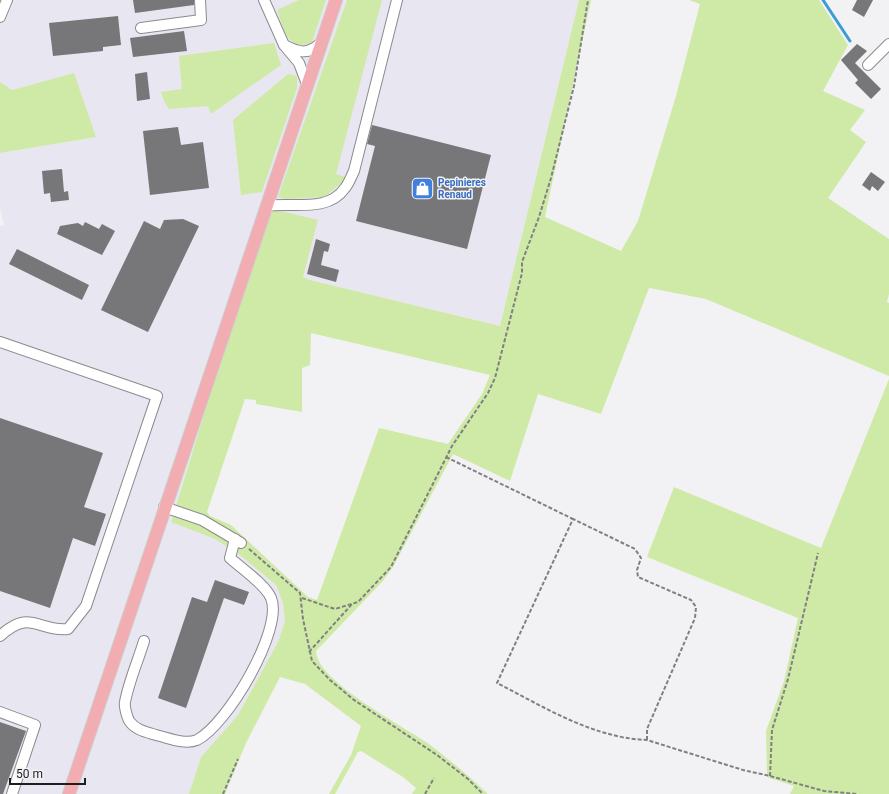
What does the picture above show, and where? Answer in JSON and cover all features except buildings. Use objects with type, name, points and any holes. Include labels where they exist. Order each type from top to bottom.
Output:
[{"type":"main road","points":[[69,794],[164,507],[336,0]]},
{"type":"street","points":[[0,17],[8,0]]},
{"type":"street","points":[[141,28],[201,20],[200,0]]},
{"type":"street","points":[[264,0],[284,45],[299,63],[307,84]]},
{"type":"street","points":[[266,206],[323,204],[335,199],[345,188],[354,171],[397,0]]},
{"type":"street","points":[[284,45],[305,52],[311,50],[322,42]]},
{"type":"street","points":[[868,66],[889,44]]},
{"type":"street","points":[[0,342],[157,396],[86,606],[68,629],[58,630],[35,622],[25,621],[14,624],[0,636]]},
{"type":"street","points":[[144,641],[124,703],[129,721],[140,730],[188,742],[198,739],[225,715],[242,692],[263,648],[271,626],[274,608],[271,597],[265,589],[230,558],[238,541],[202,520],[164,507]]},
{"type":"street","points":[[0,712],[35,725],[12,794]]},
{"type":"path","points":[[302,598],[335,609],[358,602],[391,567],[446,457],[488,393],[495,378],[522,273],[522,262],[539,217],[551,178],[574,86],[588,0]]},
{"type":"path","points":[[446,457],[635,549],[641,558],[637,570],[638,577],[691,600],[696,607],[695,618],[647,729],[647,740]]},
{"type":"path","points":[[573,519],[497,683],[586,727],[647,740],[743,770],[824,791],[857,794]]},
{"type":"path","points":[[238,541],[300,593],[302,598],[302,619],[312,662],[330,680],[354,700],[437,754],[468,779],[483,794]]},
{"type":"path","points":[[770,776],[772,730],[788,679],[818,553]]},
{"type":"path","points":[[309,652],[352,603]]},
{"type":"path","points":[[223,794],[238,759]]},
{"type":"path","points":[[424,794],[434,778]]},
{"type":"shaded area","points":[[0,0],[579,0],[500,326],[302,277],[318,220],[222,356],[171,521],[215,539],[240,555],[276,585],[283,603],[285,621],[278,642],[238,715],[201,757],[189,794],[0,794],[0,226],[4,225],[0,208],[0,153],[95,137],[74,73],[12,90],[0,82]]},
{"type":"green space","points":[[299,0],[326,0],[312,42],[304,45],[297,44],[287,36],[277,10]]},
{"type":"green space","points":[[347,0],[382,0],[336,174],[346,177],[344,181],[324,197],[286,199],[278,197]]},
{"type":"green space","points":[[579,0],[591,0],[545,217],[621,251],[638,221],[676,96],[700,4],[689,0],[819,0],[848,45],[823,91],[865,110],[850,130],[866,142],[828,198],[889,239],[889,294],[887,302],[889,303],[889,376],[706,299],[649,288],[601,414],[538,394],[510,481],[453,454],[393,567],[382,582],[316,651],[320,663],[330,676],[345,689],[429,744],[488,794],[412,794],[416,788],[403,777],[361,751],[358,752],[335,794],[329,794],[351,755],[361,726],[305,684],[280,677],[246,743],[225,794],[189,794],[201,757],[238,715],[278,642],[285,621],[283,603],[276,585],[240,555],[215,539],[171,522],[222,356],[272,209],[318,220],[303,277],[310,280],[500,326]],"holes":[[[311,333],[490,375],[482,394],[448,444],[379,428],[317,600],[308,597],[231,525],[210,516],[207,512],[245,399],[256,400],[256,404],[302,412],[302,368],[310,365]]]},
{"type":"green space","points":[[274,43],[281,65],[211,114],[208,106],[169,109],[164,101],[161,92],[182,89],[179,56]]},
{"type":"green space","points":[[74,73],[96,137],[0,153],[0,82],[12,90]]},
{"type":"green space","points":[[288,74],[297,76],[297,88],[262,192],[241,195],[233,120]]},
{"type":"green space","points":[[889,379],[889,794],[790,794],[794,786],[767,777],[766,731],[784,681],[798,618],[647,557],[674,487],[821,548]]},
{"type":"waterway","points":[[823,0],[850,41]]},
{"type":"place","name":"Pepinieres Renaud","points":[[423,188]]}]
